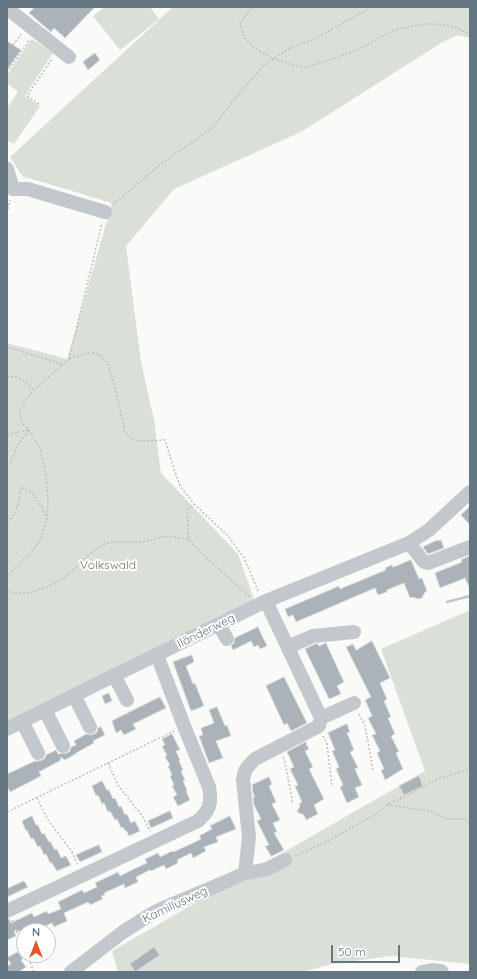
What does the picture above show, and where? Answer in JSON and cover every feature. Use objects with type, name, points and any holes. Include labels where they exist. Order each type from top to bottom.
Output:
[{"type":"street","points":[[7,9],[29,32],[64,53]]},
{"type":"street","points":[[7,170],[13,189],[28,189],[105,212]]},
{"type":"street","name":"Iländerweg","points":[[7,729],[263,603],[409,543],[430,530],[470,492]]},
{"type":"street","points":[[409,543],[424,562],[428,563],[470,547]]},
{"type":"street","points":[[263,603],[288,647],[320,722]]},
{"type":"street","points":[[219,624],[226,639]]},
{"type":"street","points":[[288,647],[313,636],[354,632]]},
{"type":"street","points":[[7,910],[198,821],[207,813],[210,805],[209,787],[157,655]]},
{"type":"street","points":[[114,675],[127,700]]},
{"type":"street","points":[[74,695],[90,727]]},
{"type":"street","points":[[245,872],[249,837],[243,773],[255,759],[279,748],[320,722],[354,703]]},
{"type":"street","points":[[49,708],[66,743]]},
{"type":"street","points":[[22,721],[38,753]]},
{"type":"street","name":"Kamillusweg","points":[[71,972],[112,940],[161,909],[245,872],[266,869],[285,860]]},
{"type":"street","points":[[422,972],[432,970],[442,972]]},
{"type":"path","points":[[253,7],[240,23],[244,36],[254,48],[274,59],[304,68],[359,49],[392,31],[402,28],[424,24],[434,24],[452,26],[470,34]]},
{"type":"path","points":[[69,359],[105,212],[162,163],[211,129],[264,66],[288,49],[310,41],[372,7]]},
{"type":"path","points":[[13,45],[29,32]]},
{"type":"path","points":[[7,72],[29,32]]},
{"type":"path","points":[[39,104],[27,96],[64,53]]},
{"type":"path","points":[[7,213],[13,189]]},
{"type":"path","points":[[7,346],[63,364]]},
{"type":"path","points":[[7,578],[33,550],[40,540],[47,519],[48,503],[46,476],[40,448],[29,430],[23,424],[20,411],[25,401],[34,390],[63,364],[69,359],[90,352],[101,356],[108,364],[125,432],[133,440],[165,440],[180,486],[194,504],[229,537],[244,558],[263,603]]},
{"type":"path","points":[[7,377],[18,377],[25,381],[34,390]]},
{"type":"path","points":[[7,435],[29,430]]},
{"type":"path","points":[[7,466],[11,462],[17,446],[29,430]]},
{"type":"path","points":[[7,522],[12,519],[17,507],[21,487],[32,493],[47,519]]},
{"type":"path","points":[[189,540],[187,510],[194,504]]},
{"type":"path","points":[[7,591],[15,593],[28,593],[47,587],[65,577],[96,549],[112,542],[143,542],[172,536],[189,540],[230,579],[263,603]]},
{"type":"path","points":[[354,703],[365,725],[373,771]]},
{"type":"path","points":[[320,722],[327,744],[332,787]]},
{"type":"path","points":[[7,812],[184,726]]},
{"type":"path","points":[[279,748],[285,762],[293,804]]},
{"type":"path","points":[[108,763],[118,785],[143,817],[154,841]]},
{"type":"path","points":[[285,860],[326,842],[376,814],[387,805],[438,779],[470,769]]},
{"type":"path","points":[[37,798],[48,820],[72,852],[82,875]]},
{"type":"path","points":[[387,805],[430,811],[446,819],[465,819],[470,824]]},
{"type":"path","points":[[7,910],[16,930]]},
{"type":"green space","points":[[104,7],[150,7],[159,19],[120,50],[93,16]]},
{"type":"green space","name":"Volkswald","points":[[173,7],[470,7],[470,38],[458,35],[441,43],[301,132],[174,189],[126,246],[141,362],[154,420],[161,473],[238,554],[256,605],[7,728],[7,343],[67,359],[112,203],[22,176],[10,157]]},
{"type":"green space","points":[[32,39],[53,53],[25,96],[40,106],[14,144],[7,140],[7,108],[18,92],[7,83],[7,75]]},
{"type":"green space","points":[[470,610],[470,964],[391,956],[332,964],[302,972],[118,972],[112,951],[425,771],[381,649]]},
{"type":"building","points":[[35,7],[95,7],[65,38],[54,28],[51,32],[29,13]]},
{"type":"building","points":[[7,41],[21,50],[7,70]]},
{"type":"building","points":[[95,53],[100,60],[88,70],[83,62]]},
{"type":"building","points":[[470,506],[470,525],[461,515]]},
{"type":"building","points":[[441,540],[444,548],[428,554],[423,547]]},
{"type":"building","points":[[470,556],[470,589],[465,578],[440,588],[435,573],[462,562],[461,560]]},
{"type":"building","points":[[411,560],[419,579],[422,578],[427,591],[422,598],[410,598],[404,583],[378,595],[375,588],[296,622],[293,615],[288,617],[285,609],[339,586],[340,589],[386,570],[385,568],[392,565],[393,567]]},
{"type":"building","points":[[258,627],[267,646],[260,649],[258,645],[254,647],[251,641],[233,650],[231,646],[234,643],[235,638]]},
{"type":"building","points":[[372,641],[390,678],[380,683],[387,699],[384,701],[391,717],[388,718],[395,734],[391,736],[399,752],[396,753],[403,769],[385,780],[381,770],[384,769],[377,753],[380,751],[372,735],[376,734],[368,718],[372,716],[365,700],[371,697],[346,647],[353,644],[356,650]]},
{"type":"building","points":[[326,643],[344,682],[337,686],[341,694],[329,699],[305,649],[315,644],[318,644],[319,646]]},
{"type":"building","points":[[192,655],[194,662],[186,666],[193,684],[195,683],[204,706],[191,711],[173,662]]},
{"type":"building","points":[[284,677],[307,723],[291,731],[287,723],[284,725],[266,686]]},
{"type":"building","points":[[109,693],[112,701],[105,704],[102,696]]},
{"type":"building","points":[[160,697],[166,708],[133,724],[136,729],[124,735],[121,730],[116,733],[112,721]]},
{"type":"building","points":[[217,707],[231,736],[216,741],[223,758],[209,763],[199,736],[203,735],[201,728],[214,723],[209,710]]},
{"type":"building","points":[[347,724],[350,732],[347,733],[354,750],[350,752],[358,768],[355,769],[362,785],[355,788],[359,797],[347,803],[340,787],[343,785],[336,769],[339,767],[332,751],[335,750],[328,733]]},
{"type":"building","points":[[101,727],[105,735],[93,741],[94,743],[65,760],[60,757],[61,760],[39,772],[41,776],[10,792],[7,786],[7,774],[35,761],[42,760],[46,755],[56,750],[58,754],[67,753],[70,751],[71,747],[76,745],[74,741],[86,734],[94,734],[97,732],[98,728]]},
{"type":"building","points":[[172,734],[180,750],[176,751],[183,770],[181,771],[185,780],[183,781],[190,800],[178,806],[173,797],[177,795],[172,786],[174,785],[170,776],[172,775],[168,766],[170,765],[165,757],[167,756],[162,746],[165,745],[162,739]]},
{"type":"building","points":[[306,742],[309,749],[305,751],[313,767],[309,769],[324,799],[314,805],[318,814],[306,820],[304,815],[297,812],[300,806],[299,804],[302,802],[295,786],[298,785],[290,769],[294,767],[287,752]]},
{"type":"building","points":[[419,776],[423,786],[404,795],[399,786]]},
{"type":"building","points":[[269,777],[272,784],[269,786],[276,802],[272,804],[280,820],[273,823],[277,832],[274,833],[284,850],[272,856],[265,846],[269,845],[257,821],[261,819],[254,805],[253,797],[255,797],[252,785]]},
{"type":"building","points":[[102,781],[107,790],[109,790],[113,799],[115,798],[119,807],[121,806],[125,815],[127,814],[131,823],[135,821],[140,831],[129,836],[123,827],[121,828],[117,819],[115,820],[110,811],[108,812],[98,795],[96,796],[92,786]]},
{"type":"building","points":[[170,811],[173,818],[151,828],[148,821]]},
{"type":"building","points":[[32,816],[42,834],[44,833],[55,850],[57,849],[61,858],[66,856],[71,865],[57,871],[51,862],[50,863],[40,846],[38,847],[33,838],[31,839],[22,821]]},
{"type":"building","points":[[230,816],[236,829],[216,837],[218,842],[204,847],[206,851],[193,858],[191,853],[177,860],[178,863],[166,869],[164,865],[151,871],[150,870],[136,877],[138,882],[125,888],[124,884],[104,893],[105,895],[101,896],[103,899],[90,905],[88,902],[64,913],[67,921],[56,926],[56,923],[16,923],[16,931],[14,931],[16,936],[7,940],[7,919],[9,919],[11,923],[32,913],[34,917],[47,911],[48,914],[61,909],[58,902],[82,890],[84,893],[97,887],[95,883],[118,872],[120,876],[147,863],[145,859],[158,853],[160,857],[201,839],[199,836],[212,829],[210,826]]},
{"type":"building","points":[[99,845],[102,852],[80,862],[76,855]]},
{"type":"building","points":[[24,881],[28,887],[7,897],[7,889]]},
{"type":"building","points":[[154,947],[160,955],[135,972],[130,964]]},
{"type":"building","points":[[16,953],[16,963],[23,963],[26,967],[19,972],[7,972],[7,966],[11,964],[7,958]]},
{"type":"waterway","points":[[447,602],[470,596]]}]
